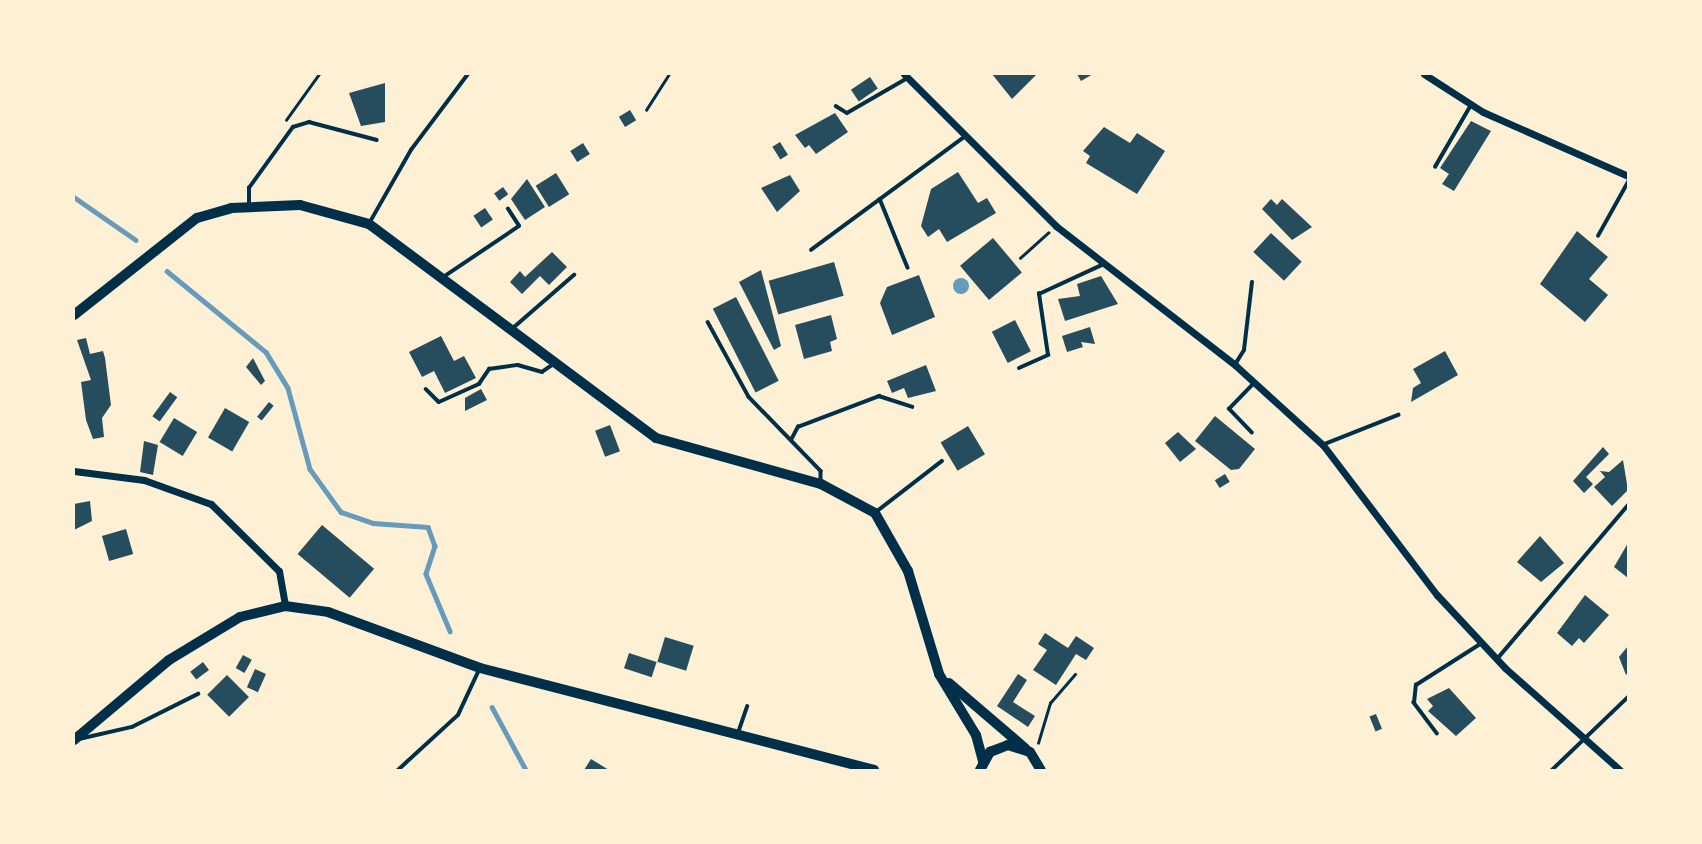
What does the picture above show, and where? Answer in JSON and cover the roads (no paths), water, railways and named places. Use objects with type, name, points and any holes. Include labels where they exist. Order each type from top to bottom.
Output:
[{"type":"main road","points":[[74,315],[197,218],[249,205],[300,205],[369,224],[445,276],[554,364],[656,438],[821,484],[875,513],[908,572],[939,674],[976,735],[980,768]]},
{"type":"main road","points":[[75,739],[169,660],[240,617],[285,606],[328,612],[480,668],[874,771]]},
{"type":"main road","points":[[939,674],[1038,762]]},
{"type":"main road","points":[[980,768],[1002,746],[1038,762]]},
{"type":"street","points":[[1424,74],[1471,105],[1629,176]]},
{"type":"street","points":[[906,76],[964,137],[1056,226],[1235,365],[1323,445],[1482,643],[1620,771]]},
{"type":"street","points":[[74,471],[144,480],[211,504],[279,571],[285,606]]},
{"type":"lane","points":[[369,224],[411,150],[468,74]]},
{"type":"lane","points":[[1438,74],[1440,87]]},
{"type":"lane","points":[[836,106],[847,113],[906,76]]},
{"type":"lane","points":[[1435,167],[1471,105]]},
{"type":"lane","points":[[249,205],[249,188],[293,127],[309,122],[377,140]]},
{"type":"lane","points":[[811,250],[964,137]]},
{"type":"lane","points":[[1598,236],[1629,182]]},
{"type":"lane","points":[[880,199],[908,268]]},
{"type":"lane","points":[[445,276],[519,226],[508,209]]},
{"type":"lane","points":[[1019,368],[1048,355],[1039,294],[1104,264]]},
{"type":"lane","points":[[512,329],[573,275]]},
{"type":"lane","points":[[1235,365],[1244,350],[1252,282]]},
{"type":"lane","points":[[708,322],[749,397],[821,471],[821,484]]},
{"type":"lane","points":[[426,389],[439,402],[479,384],[489,369],[518,365],[542,372],[554,364]]},
{"type":"lane","points":[[1252,433],[1229,408],[1254,383]]},
{"type":"lane","points":[[791,440],[798,427],[879,396],[912,408]]},
{"type":"lane","points":[[1323,445],[1398,415]]},
{"type":"lane","points":[[875,513],[942,461]]},
{"type":"lane","points":[[1497,659],[1629,505]]},
{"type":"lane","points":[[1437,734],[1414,703],[1416,685],[1482,643]]},
{"type":"lane","points":[[398,771],[458,715],[480,668]]},
{"type":"lane","points":[[75,739],[88,741],[132,727],[198,694]]},
{"type":"lane","points":[[1552,771],[1629,697]]},
{"type":"lane","points":[[737,735],[747,707]]},
{"type":"water","points":[[958,278],[964,278],[969,286],[967,292],[958,294],[953,289],[953,283]]},
{"type":"waterway","points":[[74,197],[136,240]]},
{"type":"waterway","points":[[167,271],[266,352],[288,388],[310,469],[341,512],[373,523],[428,527],[435,546],[426,574],[450,631]]},
{"type":"waterway","points":[[492,707],[526,770]]}]
